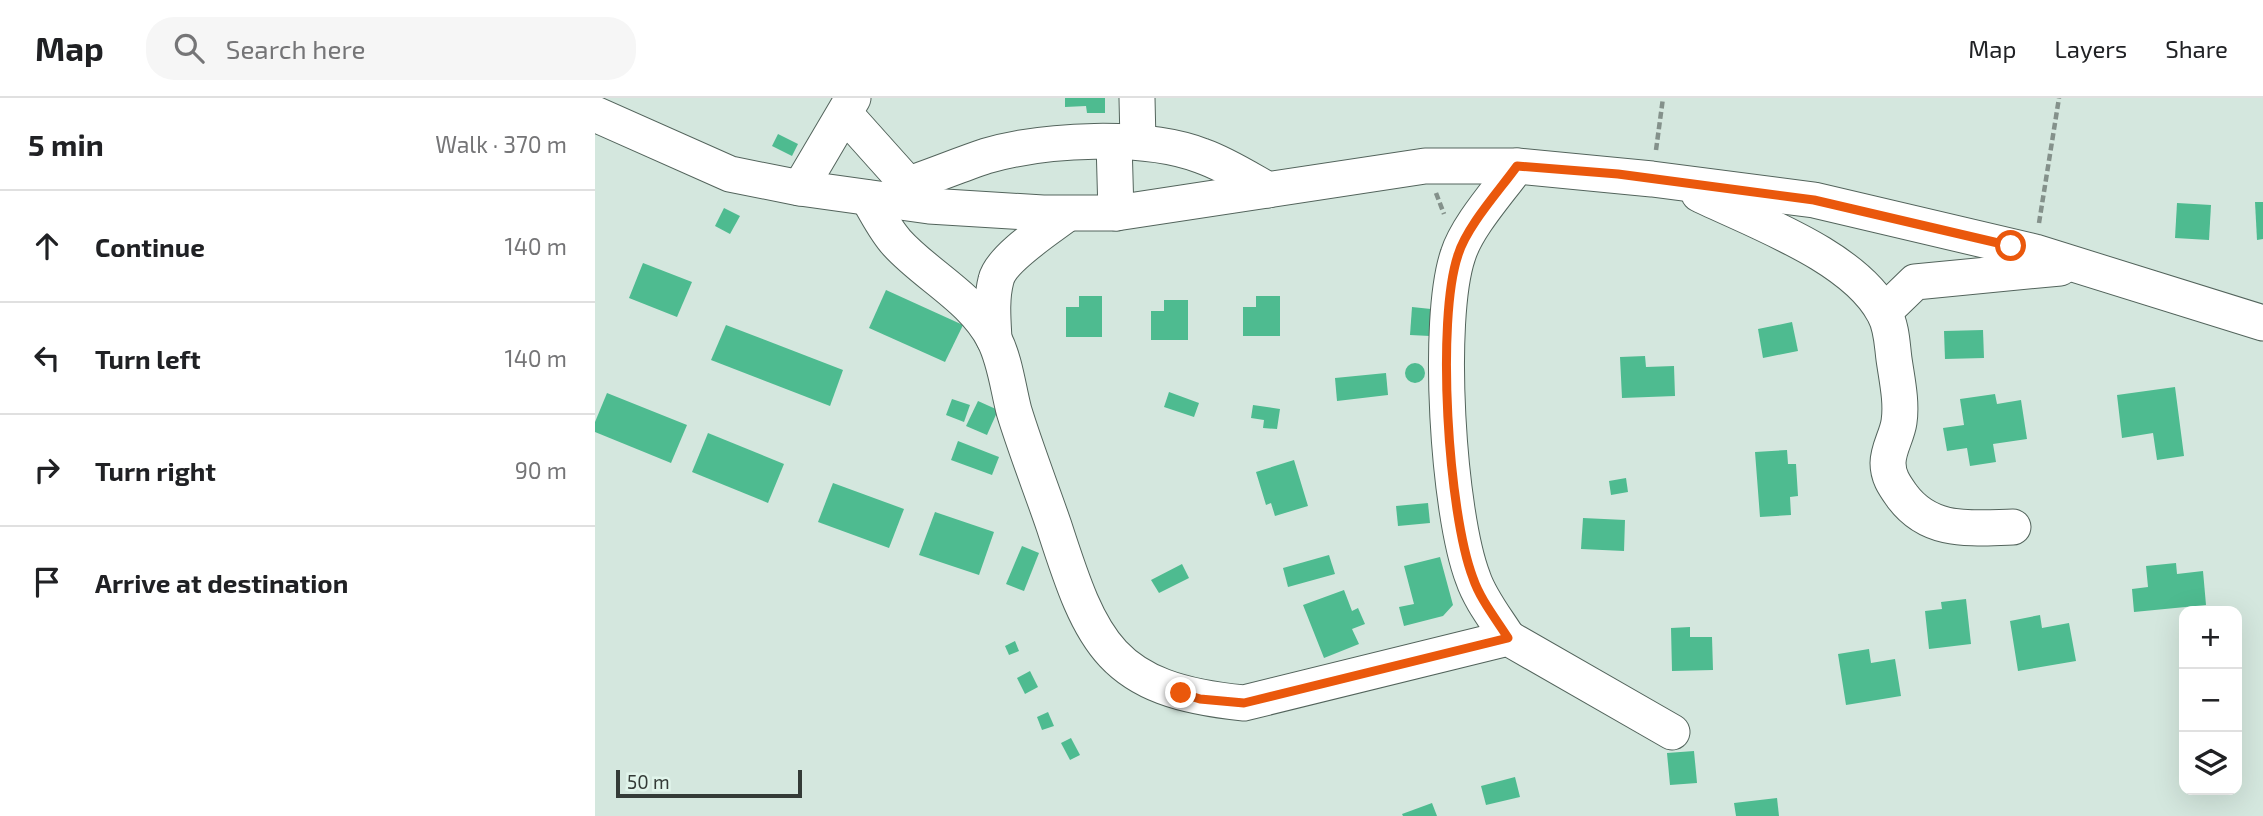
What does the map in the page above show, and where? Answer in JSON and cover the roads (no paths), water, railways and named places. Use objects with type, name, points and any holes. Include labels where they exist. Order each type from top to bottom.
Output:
[{"type":"street","points":[[1115,213],[1126,142],[1137,98]]},
{"type":"street","points":[[800,188],[849,106],[918,196]]},
{"type":"street","points":[[595,114],[730,174],[868,198],[918,196],[1067,214],[1115,213],[1425,166],[1517,166],[1663,180],[1814,200],[2035,252],[2263,324]]},
{"type":"street","points":[[918,196],[986,156],[1021,148],[1126,142],[1164,145],[1203,156],[1268,190]]},
{"type":"street","points":[[1517,166],[1457,255],[1449,328],[1451,463],[1473,580],[1508,638],[1671,732]]},
{"type":"street","points":[[1663,180],[1804,246],[1844,270],[1865,289],[1884,312],[1891,331],[1901,410],[1888,461],[1893,484],[1912,509],[1926,520],[1963,528],[2013,527]]},
{"type":"street","points":[[868,198],[895,241],[960,297],[994,340]]},
{"type":"street","points":[[1067,214],[1009,260],[996,276],[993,302],[994,340],[1016,415],[1079,603],[1099,639],[1135,673],[1163,688],[1200,699],[1244,703],[1508,638]]},
{"type":"street","points":[[1884,312],[1915,282],[2081,266]]}]
